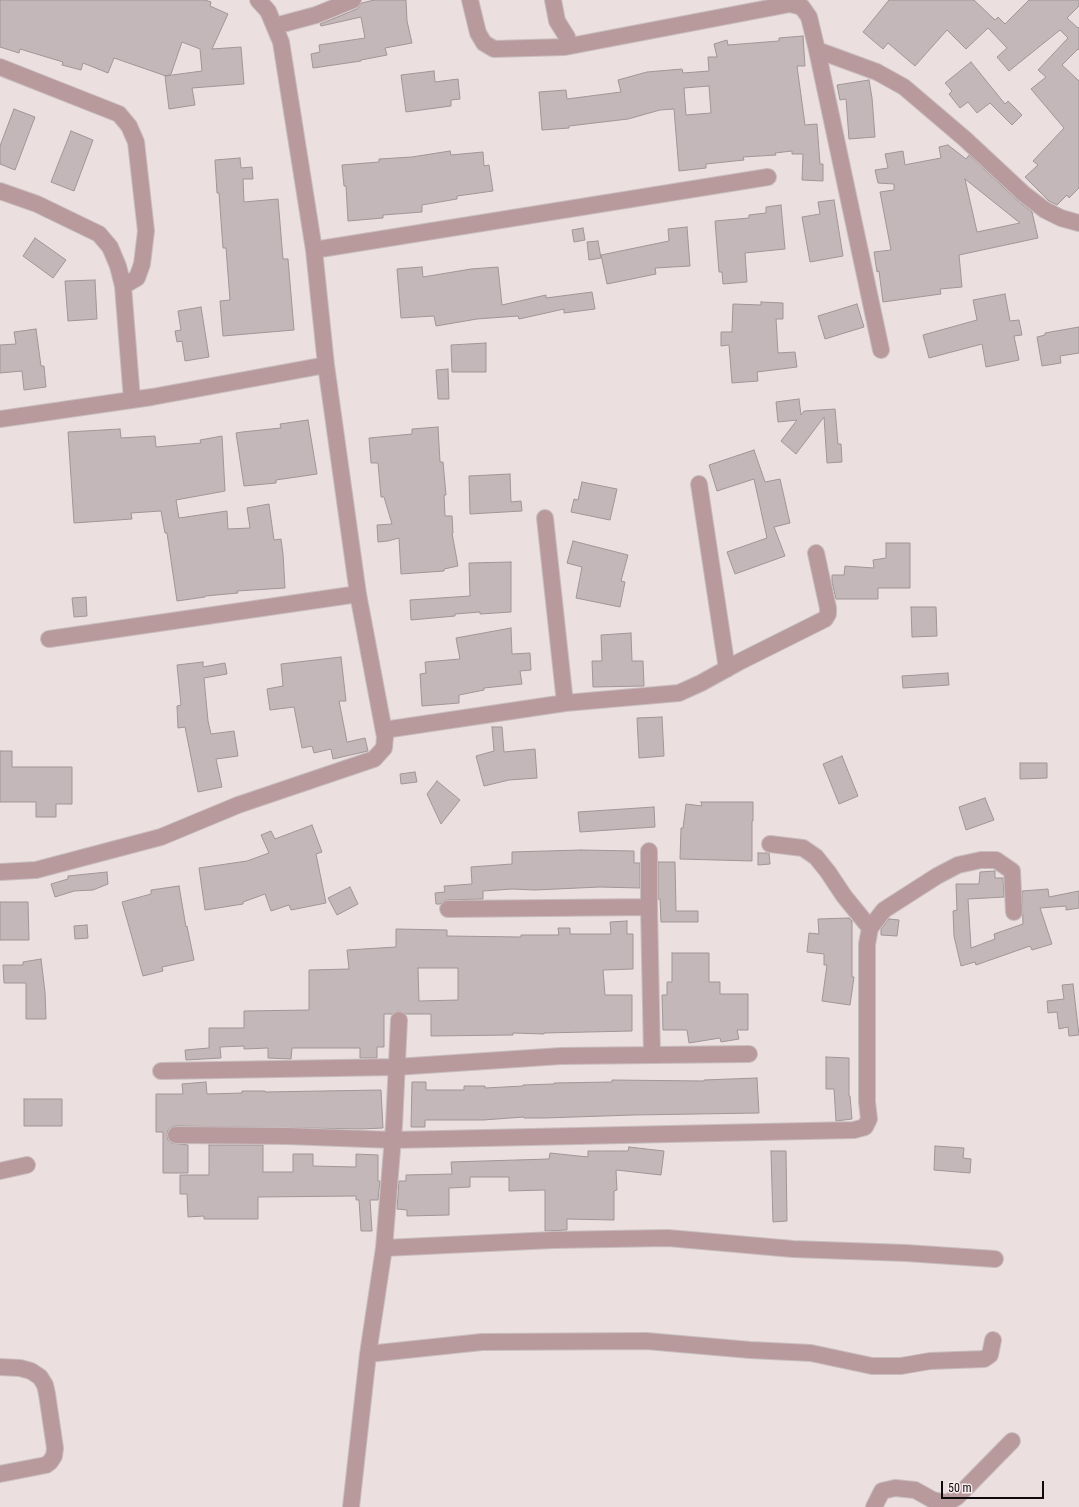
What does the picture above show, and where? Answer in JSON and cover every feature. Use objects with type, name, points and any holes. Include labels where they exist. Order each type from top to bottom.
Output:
[{"type":"street","points":[[0,872],[36,870],[161,837],[238,805],[374,759],[384,748],[384,730],[358,594],[326,365],[314,250],[281,42],[268,11],[258,0]]},
{"type":"street","points":[[275,26],[316,15],[353,0]]},
{"type":"street","points":[[470,0],[478,33],[484,43],[494,48],[564,47],[790,4],[802,7],[809,17],[817,50],[881,350]]},
{"type":"street","points":[[554,0],[557,21],[567,37],[567,43],[564,47]]},
{"type":"street","points":[[817,50],[877,72],[904,87],[965,139],[1024,194],[1040,206],[1061,218],[1079,223]]},
{"type":"street","points":[[0,67],[119,114],[128,126],[136,142],[146,231],[142,264],[137,278],[123,286]]},
{"type":"street","points":[[314,250],[768,177]]},
{"type":"street","points":[[0,192],[37,204],[99,234],[110,247],[118,266],[123,286],[132,400]]},
{"type":"street","points":[[0,419],[132,400],[326,365]]},
{"type":"street","points":[[699,484],[727,669]]},
{"type":"street","points":[[545,518],[564,703]]},
{"type":"street","points":[[384,730],[564,703],[679,693],[825,619],[828,614],[828,608],[816,553]]},
{"type":"street","points":[[49,639],[358,594]]},
{"type":"street","points":[[770,844],[803,848],[816,857],[844,896],[870,928]]},
{"type":"street","points":[[649,852],[652,1055]]},
{"type":"street","points":[[176,1135],[287,1136],[393,1140],[854,1130],[865,1127],[870,1119],[867,1102],[867,944],[870,928],[884,910],[936,876],[958,865],[980,860],[996,860],[1012,871],[1014,912]]},
{"type":"street","points":[[448,908],[649,907]]},
{"type":"street","points":[[351,1507],[368,1354],[384,1248],[393,1140],[399,1020]]},
{"type":"street","points":[[161,1071],[396,1067],[561,1056],[749,1054]]},
{"type":"street","points":[[0,1171],[26,1165]]},
{"type":"street","points":[[384,1248],[553,1240],[668,1238],[793,1249],[906,1253],[995,1259]]},
{"type":"street","points":[[368,1354],[482,1342],[646,1341],[750,1350],[811,1353],[872,1366],[901,1366],[930,1361],[984,1359],[990,1355],[992,1340]]},
{"type":"street","points":[[0,1367],[20,1368],[31,1371],[40,1377],[47,1394],[55,1448],[54,1456],[46,1465],[0,1474]]},
{"type":"street","points":[[874,1507],[882,1491],[895,1488],[915,1490],[933,1500],[947,1502],[957,1497],[1012,1441]]},
{"type":"building","points":[[0,0],[205,0],[211,2],[210,6],[228,14],[212,49],[241,47],[244,84],[192,88],[195,105],[169,109],[166,76],[114,58],[108,73],[83,63],[81,70],[62,65],[63,62],[20,49],[19,53],[0,47]],"holes":[[[182,42],[200,49],[202,71],[167,76],[171,74]]]},
{"type":"building","points":[[374,0],[406,0],[407,21],[412,43],[385,48],[387,55],[361,61],[313,68],[311,54],[320,52],[319,45],[365,38],[361,17],[321,26],[320,24],[357,9],[362,3]]},
{"type":"building","points":[[889,0],[974,0],[995,20],[998,17],[1005,24],[1029,0],[1079,0],[1079,6],[1067,18],[1078,28],[1079,27],[1079,50],[1078,49],[1062,65],[1079,81],[1079,188],[1069,198],[1067,195],[1057,205],[1049,201],[1025,177],[1038,165],[1033,161],[1064,128],[1031,89],[1046,77],[1038,70],[1068,38],[1060,30],[1009,71],[997,57],[1007,48],[988,28],[966,49],[947,30],[915,66],[888,43],[883,49],[863,32]]},
{"type":"building","points":[[803,36],[805,66],[797,66],[805,125],[817,124],[820,164],[823,164],[823,181],[802,180],[803,154],[792,154],[792,151],[775,153],[776,155],[743,157],[744,160],[706,164],[706,168],[679,171],[674,109],[660,110],[628,119],[569,126],[569,128],[542,130],[539,92],[566,90],[567,99],[621,92],[618,80],[647,72],[682,69],[683,73],[709,71],[708,57],[717,57],[714,44],[727,40],[728,45],[779,41],[779,38]],"holes":[[[709,86],[711,113],[686,115],[684,88]]]},
{"type":"building","points":[[971,62],[1005,104],[1008,101],[1022,115],[1012,125],[990,103],[977,113],[968,102],[960,108],[949,94],[952,91],[945,83]]},
{"type":"building","points":[[434,71],[435,82],[458,79],[460,99],[451,100],[451,106],[406,112],[401,75]]},
{"type":"building","points":[[869,80],[875,137],[849,139],[846,99],[840,100],[837,85]]},
{"type":"building","points":[[14,109],[35,117],[15,170],[0,164],[0,146]]},
{"type":"building","points":[[71,131],[93,140],[74,191],[51,182]]},
{"type":"building","points":[[948,145],[966,159],[969,155],[1018,201],[1032,212],[1038,238],[959,255],[962,287],[940,289],[941,294],[883,302],[879,271],[877,272],[874,252],[891,250],[880,192],[894,190],[894,184],[878,183],[875,170],[888,168],[885,154],[903,151],[905,165],[941,158],[939,147]],"holes":[[[965,179],[1020,223],[977,232]]]},
{"type":"building","points":[[450,151],[451,155],[483,152],[484,166],[489,165],[493,191],[457,196],[457,199],[422,205],[422,212],[383,215],[383,218],[348,221],[346,186],[344,186],[342,165],[379,162],[379,159],[412,157]]},
{"type":"building","points":[[240,158],[241,168],[252,167],[253,179],[243,179],[244,202],[278,199],[283,259],[288,259],[294,330],[223,336],[220,301],[230,300],[226,248],[223,248],[215,160]]},
{"type":"building","points":[[834,200],[843,256],[810,262],[802,217],[820,214],[818,202]]},
{"type":"building","points":[[781,205],[785,249],[745,253],[747,282],[723,284],[722,272],[719,272],[715,221],[749,218],[749,215],[766,213],[766,207]]},
{"type":"building","points":[[687,227],[690,266],[655,268],[656,274],[607,284],[601,255],[669,241],[668,229]]},
{"type":"building","points":[[583,228],[585,240],[574,242],[572,230]]},
{"type":"building","points":[[35,238],[66,260],[53,278],[23,256]]},
{"type":"building","points":[[598,241],[601,258],[589,260],[587,242]]},
{"type":"building","points":[[422,267],[423,277],[471,269],[498,267],[502,305],[546,295],[546,298],[592,292],[595,309],[564,313],[564,309],[519,319],[518,316],[477,319],[436,326],[434,316],[401,318],[397,269]]},
{"type":"building","points":[[95,280],[97,319],[68,321],[65,281]]},
{"type":"building","points":[[1005,294],[1010,321],[1019,320],[1022,335],[1014,336],[1019,360],[986,367],[982,344],[929,358],[923,335],[977,320],[973,300]]},
{"type":"building","points":[[761,302],[783,303],[783,319],[776,319],[778,353],[795,352],[797,367],[757,372],[758,381],[732,383],[729,345],[721,346],[721,332],[732,332],[733,304],[761,305]]},
{"type":"building","points":[[857,304],[864,327],[825,339],[818,316]]},
{"type":"building","points":[[201,307],[209,357],[185,361],[182,341],[177,342],[175,331],[181,330],[178,311]]},
{"type":"building","points":[[1079,327],[1079,353],[1060,356],[1061,363],[1042,366],[1037,337],[1045,335],[1045,333]]},
{"type":"building","points":[[36,329],[41,366],[44,366],[46,387],[24,390],[22,371],[0,373],[0,345],[16,344],[14,332]]},
{"type":"building","points":[[486,343],[486,372],[452,372],[451,345]]},
{"type":"building","points":[[448,369],[449,399],[438,399],[436,370]]},
{"type":"building","points":[[799,399],[801,415],[804,411],[835,409],[838,444],[841,444],[842,462],[827,463],[824,417],[796,454],[781,441],[797,420],[778,422],[776,402]]},
{"type":"building","points":[[308,420],[317,474],[276,480],[276,483],[244,486],[236,433],[281,428],[280,424]]},
{"type":"building","points":[[438,427],[440,462],[443,462],[446,495],[444,495],[445,516],[452,516],[452,533],[458,566],[444,569],[444,571],[401,574],[399,538],[378,542],[377,525],[392,524],[384,497],[381,497],[378,463],[371,463],[369,438],[412,434],[412,429]]},
{"type":"building","points":[[120,429],[121,438],[155,436],[156,447],[201,443],[200,440],[222,436],[225,491],[176,500],[179,518],[227,511],[228,529],[250,528],[247,508],[269,504],[274,540],[281,539],[285,588],[237,591],[238,593],[205,596],[177,601],[167,533],[165,533],[161,511],[131,513],[132,519],[74,523],[68,432]]},
{"type":"building","points":[[754,450],[765,482],[780,479],[790,523],[774,527],[785,556],[735,574],[727,552],[767,538],[754,479],[717,491],[709,465]]},
{"type":"building","points":[[510,474],[511,502],[521,501],[522,511],[470,514],[469,476]]},
{"type":"building","points":[[582,482],[617,489],[610,520],[571,512],[574,499],[578,500]]},
{"type":"building","points":[[573,541],[628,555],[621,581],[625,582],[620,607],[576,598],[582,567],[567,563]]},
{"type":"building","points":[[886,543],[910,543],[910,588],[878,588],[878,599],[836,599],[832,575],[844,575],[845,566],[874,568],[873,560],[886,558]]},
{"type":"building","points":[[511,562],[511,612],[455,614],[455,616],[411,620],[410,600],[470,596],[469,563]]},
{"type":"building","points":[[86,597],[87,616],[74,617],[72,598]]},
{"type":"building","points":[[911,607],[936,607],[937,636],[912,637]]},
{"type":"building","points":[[511,628],[512,654],[530,653],[531,670],[520,671],[522,684],[484,688],[484,690],[459,695],[459,703],[422,706],[420,674],[426,673],[425,662],[460,659],[456,638]]},
{"type":"building","points":[[631,633],[632,661],[643,661],[644,686],[593,687],[592,661],[602,661],[601,635]]},
{"type":"building","points":[[341,657],[346,701],[339,701],[347,742],[365,738],[368,751],[333,759],[331,749],[314,753],[312,746],[302,748],[294,707],[270,710],[267,689],[283,686],[281,664]]},
{"type":"building","points":[[203,662],[203,667],[225,663],[227,674],[204,678],[208,721],[211,734],[234,731],[238,756],[216,759],[222,787],[198,792],[185,727],[178,728],[177,706],[181,705],[177,665]]},
{"type":"building","points":[[948,673],[949,685],[903,688],[902,676]]},
{"type":"building","points":[[662,717],[664,756],[639,758],[637,718]]},
{"type":"building","points":[[492,727],[502,727],[504,752],[535,749],[537,778],[509,780],[484,786],[476,756],[494,751]]},
{"type":"building","points":[[0,751],[12,751],[12,767],[72,767],[72,804],[56,804],[56,817],[36,817],[36,802],[0,802]]},
{"type":"building","points":[[842,756],[858,796],[839,804],[823,764]]},
{"type":"building","points":[[1020,763],[1047,763],[1047,778],[1020,779]]},
{"type":"building","points":[[415,772],[417,782],[401,784],[400,774]]},
{"type":"building","points":[[437,781],[460,800],[441,824],[427,794]]},
{"type":"building","points":[[985,798],[994,820],[966,830],[959,807]]},
{"type":"building","points":[[701,802],[753,802],[752,861],[680,859],[681,828],[683,828],[686,804],[702,806]]},
{"type":"building","points":[[654,807],[655,827],[580,832],[578,812]]},
{"type":"building","points":[[312,825],[322,852],[316,854],[326,903],[291,910],[289,905],[271,911],[265,894],[243,902],[243,904],[205,910],[199,868],[247,861],[269,853],[261,835],[271,831],[275,839]]},
{"type":"building","points":[[581,850],[634,851],[634,863],[640,863],[640,888],[600,887],[483,891],[483,899],[448,900],[440,904],[436,904],[435,893],[445,892],[444,886],[472,884],[471,867],[512,864],[512,852]]},
{"type":"building","points":[[758,853],[769,853],[770,864],[758,865]]},
{"type":"building","points":[[658,862],[675,862],[676,911],[698,911],[698,922],[661,922],[660,899],[658,899]]},
{"type":"building","points":[[995,871],[995,878],[1003,878],[1004,897],[968,899],[971,948],[995,939],[994,934],[1023,924],[1022,891],[1048,889],[1049,897],[1079,891],[1079,908],[1066,910],[1066,906],[1040,908],[1052,944],[1032,950],[1030,946],[976,965],[975,962],[961,966],[954,936],[953,911],[957,910],[956,884],[979,884],[980,872]]},
{"type":"building","points":[[107,872],[108,884],[93,890],[74,891],[55,897],[51,884],[68,879],[68,876]]},
{"type":"building","points":[[179,886],[186,927],[187,926],[194,960],[162,967],[163,971],[143,976],[122,902],[151,894],[151,890]]},
{"type":"building","points":[[350,887],[358,904],[337,915],[328,898]]},
{"type":"building","points":[[0,902],[28,902],[29,940],[0,940]]},
{"type":"building","points":[[849,918],[852,921],[852,977],[854,977],[850,1005],[822,1001],[827,965],[824,965],[824,954],[807,952],[809,933],[819,934],[818,919]]},
{"type":"building","points":[[889,919],[899,920],[897,936],[881,935],[881,929]]},
{"type":"building","points":[[627,921],[627,934],[633,934],[633,969],[603,970],[605,995],[632,995],[632,1031],[431,1036],[431,1014],[406,1014],[399,1011],[392,1014],[384,1014],[384,1047],[377,1047],[377,1058],[360,1058],[360,1048],[292,1048],[291,1059],[268,1058],[268,1048],[244,1049],[244,1046],[220,1047],[221,1058],[186,1060],[185,1050],[209,1048],[209,1028],[244,1028],[244,1011],[309,1010],[309,970],[349,969],[347,950],[396,947],[396,929],[447,930],[447,936],[521,937],[521,935],[559,935],[558,928],[570,928],[570,934],[611,934],[610,922]],"holes":[[[418,968],[458,968],[458,1000],[419,1001]]]},
{"type":"building","points":[[87,925],[88,938],[75,939],[74,926]]},
{"type":"building","points":[[672,953],[709,953],[709,982],[720,982],[720,994],[748,994],[748,1030],[737,1030],[739,1039],[721,1042],[720,1038],[689,1043],[687,1030],[663,1030],[662,995],[667,995],[667,982],[672,982]]},
{"type":"building","points":[[41,959],[45,992],[46,1019],[26,1019],[26,983],[4,983],[3,965],[23,965],[23,962]]},
{"type":"building","points":[[1073,984],[1079,1035],[1069,1036],[1068,1027],[1059,1029],[1057,1012],[1048,1013],[1047,1001],[1064,999],[1062,985]]},
{"type":"building","points":[[826,1057],[849,1058],[849,1096],[852,1119],[836,1121],[834,1089],[826,1089]]},
{"type":"building","points":[[757,1078],[759,1113],[545,1118],[524,1117],[483,1120],[425,1120],[425,1127],[411,1127],[412,1082],[426,1082],[426,1090],[464,1090],[464,1086],[485,1086],[485,1088],[554,1083],[612,1082],[612,1080],[704,1081]]},
{"type":"building","points":[[206,1082],[207,1094],[242,1093],[242,1091],[381,1090],[383,1128],[361,1129],[176,1126],[168,1130],[168,1140],[172,1143],[188,1145],[188,1173],[163,1173],[163,1132],[156,1132],[156,1094],[183,1094],[182,1084]]},
{"type":"building","points":[[24,1099],[62,1099],[62,1126],[24,1126]]},
{"type":"building","points":[[209,1145],[263,1145],[263,1172],[293,1172],[293,1154],[313,1154],[313,1166],[356,1167],[356,1154],[378,1155],[378,1181],[380,1181],[378,1200],[370,1200],[372,1231],[361,1231],[359,1200],[356,1200],[356,1196],[258,1197],[258,1219],[204,1219],[204,1216],[188,1217],[187,1194],[180,1194],[180,1175],[209,1175]]},
{"type":"building","points":[[935,1146],[964,1148],[963,1158],[971,1159],[970,1173],[934,1170]]},
{"type":"building","points":[[629,1147],[664,1151],[661,1175],[616,1170],[617,1190],[614,1191],[614,1220],[567,1219],[567,1230],[545,1231],[545,1190],[509,1191],[509,1177],[470,1177],[470,1187],[449,1188],[449,1215],[407,1216],[407,1210],[397,1209],[399,1181],[406,1181],[406,1175],[452,1174],[451,1162],[549,1159],[550,1153],[588,1157],[588,1151],[628,1151]]},
{"type":"building","points":[[771,1151],[786,1151],[787,1221],[773,1222]]}]
